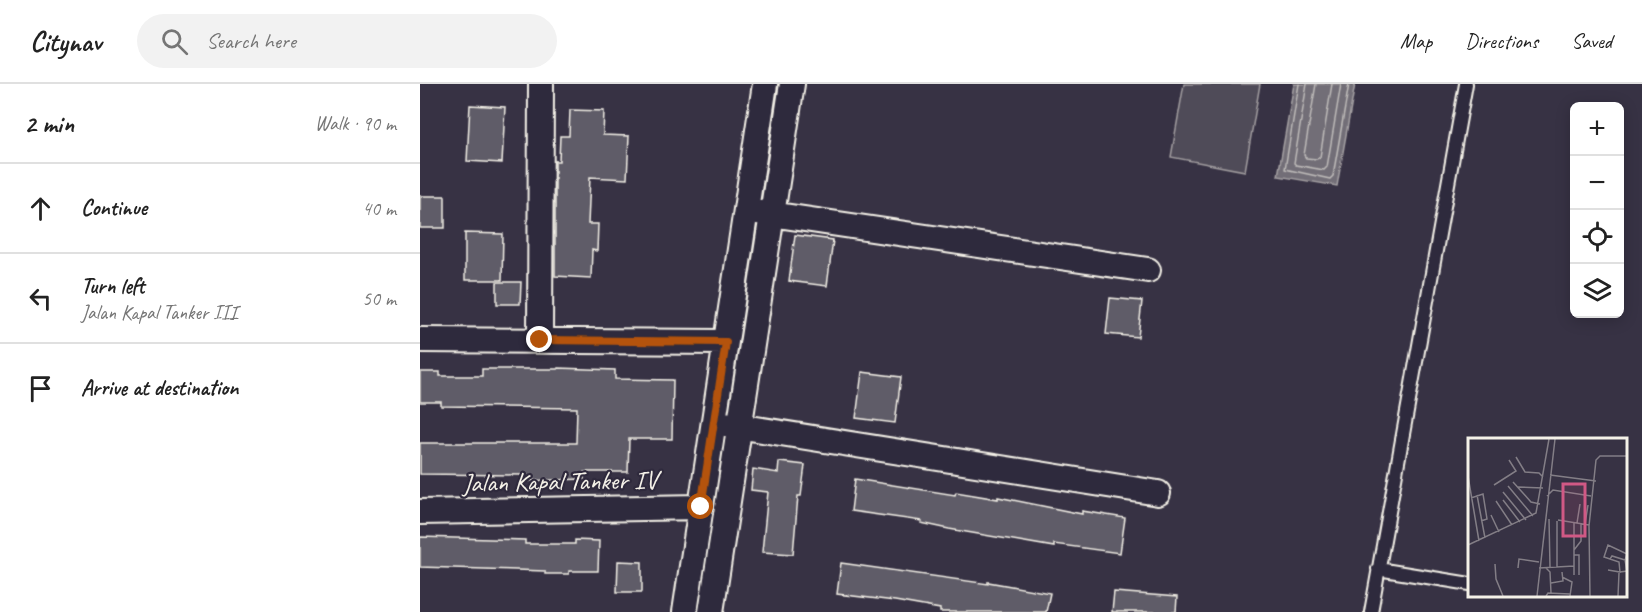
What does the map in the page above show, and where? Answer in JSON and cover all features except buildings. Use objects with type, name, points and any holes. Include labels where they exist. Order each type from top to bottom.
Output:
[{"type":"street","points":[[540,340],[541,84]]},
{"type":"street","points":[[697,611],[701,507],[765,84]]},
{"type":"street","points":[[697,611],[739,426],[792,84]]},
{"type":"street","points":[[746,210],[1148,270]]},
{"type":"street","points":[[420,340],[726,342]]},
{"type":"street","points":[[713,422],[1158,493]]},
{"type":"street","name":"Jalan Kapal Tanker IV","points":[[420,512],[701,507]]},
{"type":"lane","points":[[1371,612],[1466,84]]},
{"type":"lane","points":[[1378,569],[1468,584]]},
{"type":"shaded area","points":[[1184,84],[1260,84],[1245,171],[1171,157]]},
{"type":"water","points":[[1294,84],[1355,84],[1337,186],[1278,176]]},
{"type":"route","points":[[540,340],[726,342],[701,507]]}]
